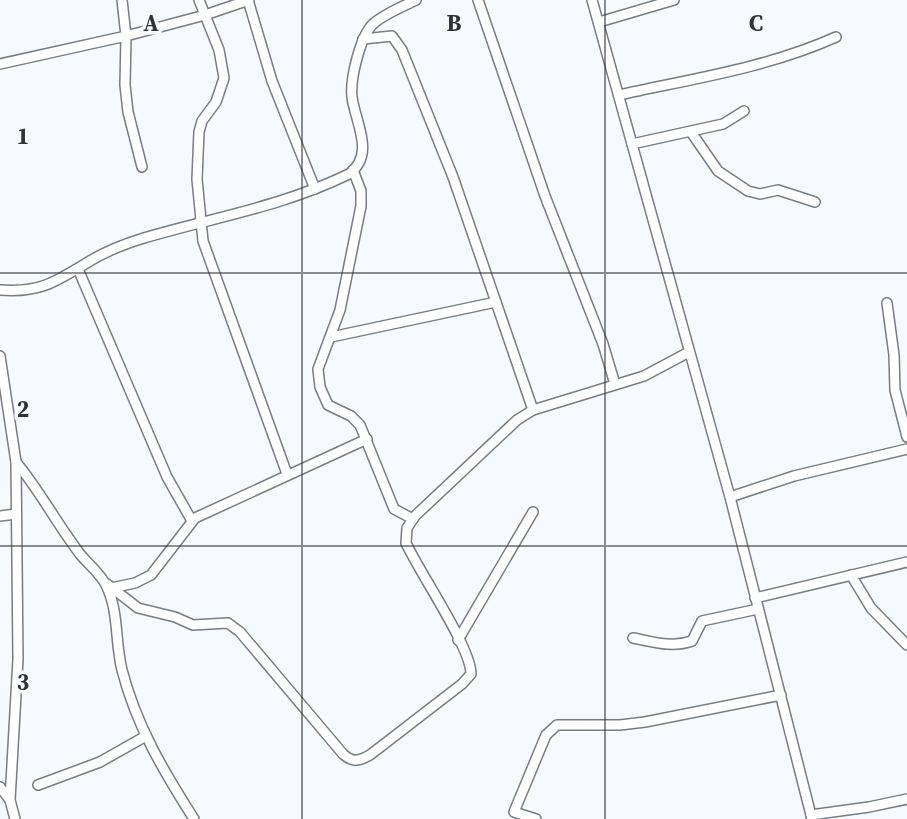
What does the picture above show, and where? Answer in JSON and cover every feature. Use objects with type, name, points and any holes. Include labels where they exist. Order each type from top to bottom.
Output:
[{"type":"street","points":[[122,0],[128,112],[142,167]]},
{"type":"street","points":[[199,0],[219,50],[224,78],[216,102],[202,121],[199,132],[197,179],[203,241],[287,474]]},
{"type":"street","points":[[0,64],[126,36],[249,0],[272,81],[315,189]]},
{"type":"street","points":[[0,290],[22,291],[38,288],[58,281],[97,257],[143,239],[280,202],[315,189],[353,170],[359,158],[362,132],[352,96],[352,81],[363,39],[375,22],[416,0]]},
{"type":"street","points":[[478,0],[545,197],[603,344],[615,384]]},
{"type":"street","points":[[593,0],[730,497],[812,817],[907,799]]},
{"type":"street","points":[[599,22],[674,0]]},
{"type":"street","points":[[363,39],[392,36],[402,50],[453,177],[533,410]]},
{"type":"street","points":[[619,95],[744,68],[804,51],[836,37]]},
{"type":"street","points":[[632,144],[723,124],[744,111]]},
{"type":"street","points":[[691,132],[718,171],[748,191],[760,194],[778,190],[815,202]]},
{"type":"street","points":[[353,170],[361,191],[361,206],[340,310],[318,369],[320,387],[327,405],[351,416],[360,425],[394,509],[413,519]]},
{"type":"street","points":[[78,269],[167,477],[192,520]]},
{"type":"street","points":[[331,337],[496,302]]},
{"type":"street","points":[[887,303],[894,355],[895,390],[907,438]]},
{"type":"street","points":[[16,462],[81,555],[109,586],[138,608],[175,617],[193,625],[228,623],[240,632],[343,754],[352,761],[358,761],[370,755],[468,678],[471,668],[406,543],[407,528],[413,519],[517,420],[533,410],[644,376],[689,352]]},
{"type":"street","points":[[0,356],[16,462],[18,659],[10,800],[15,819]]},
{"type":"street","points":[[109,586],[135,583],[151,575],[192,520],[366,439]]},
{"type":"street","points":[[730,497],[794,476],[907,449]]},
{"type":"street","points":[[458,640],[533,512]]},
{"type":"street","points":[[0,516],[16,514]]},
{"type":"street","points":[[755,598],[907,562]]},
{"type":"street","points":[[851,575],[871,608],[907,645]]},
{"type":"street","points":[[109,586],[122,668],[146,736],[194,819]]},
{"type":"street","points":[[633,638],[673,646],[684,644],[692,641],[702,621],[758,609]]},
{"type":"street","points":[[536,819],[514,812],[546,735],[557,726],[645,722],[780,695]]},
{"type":"street","points":[[38,785],[100,762],[146,736]]},
{"type":"street","points":[[0,787],[10,800]]}]
